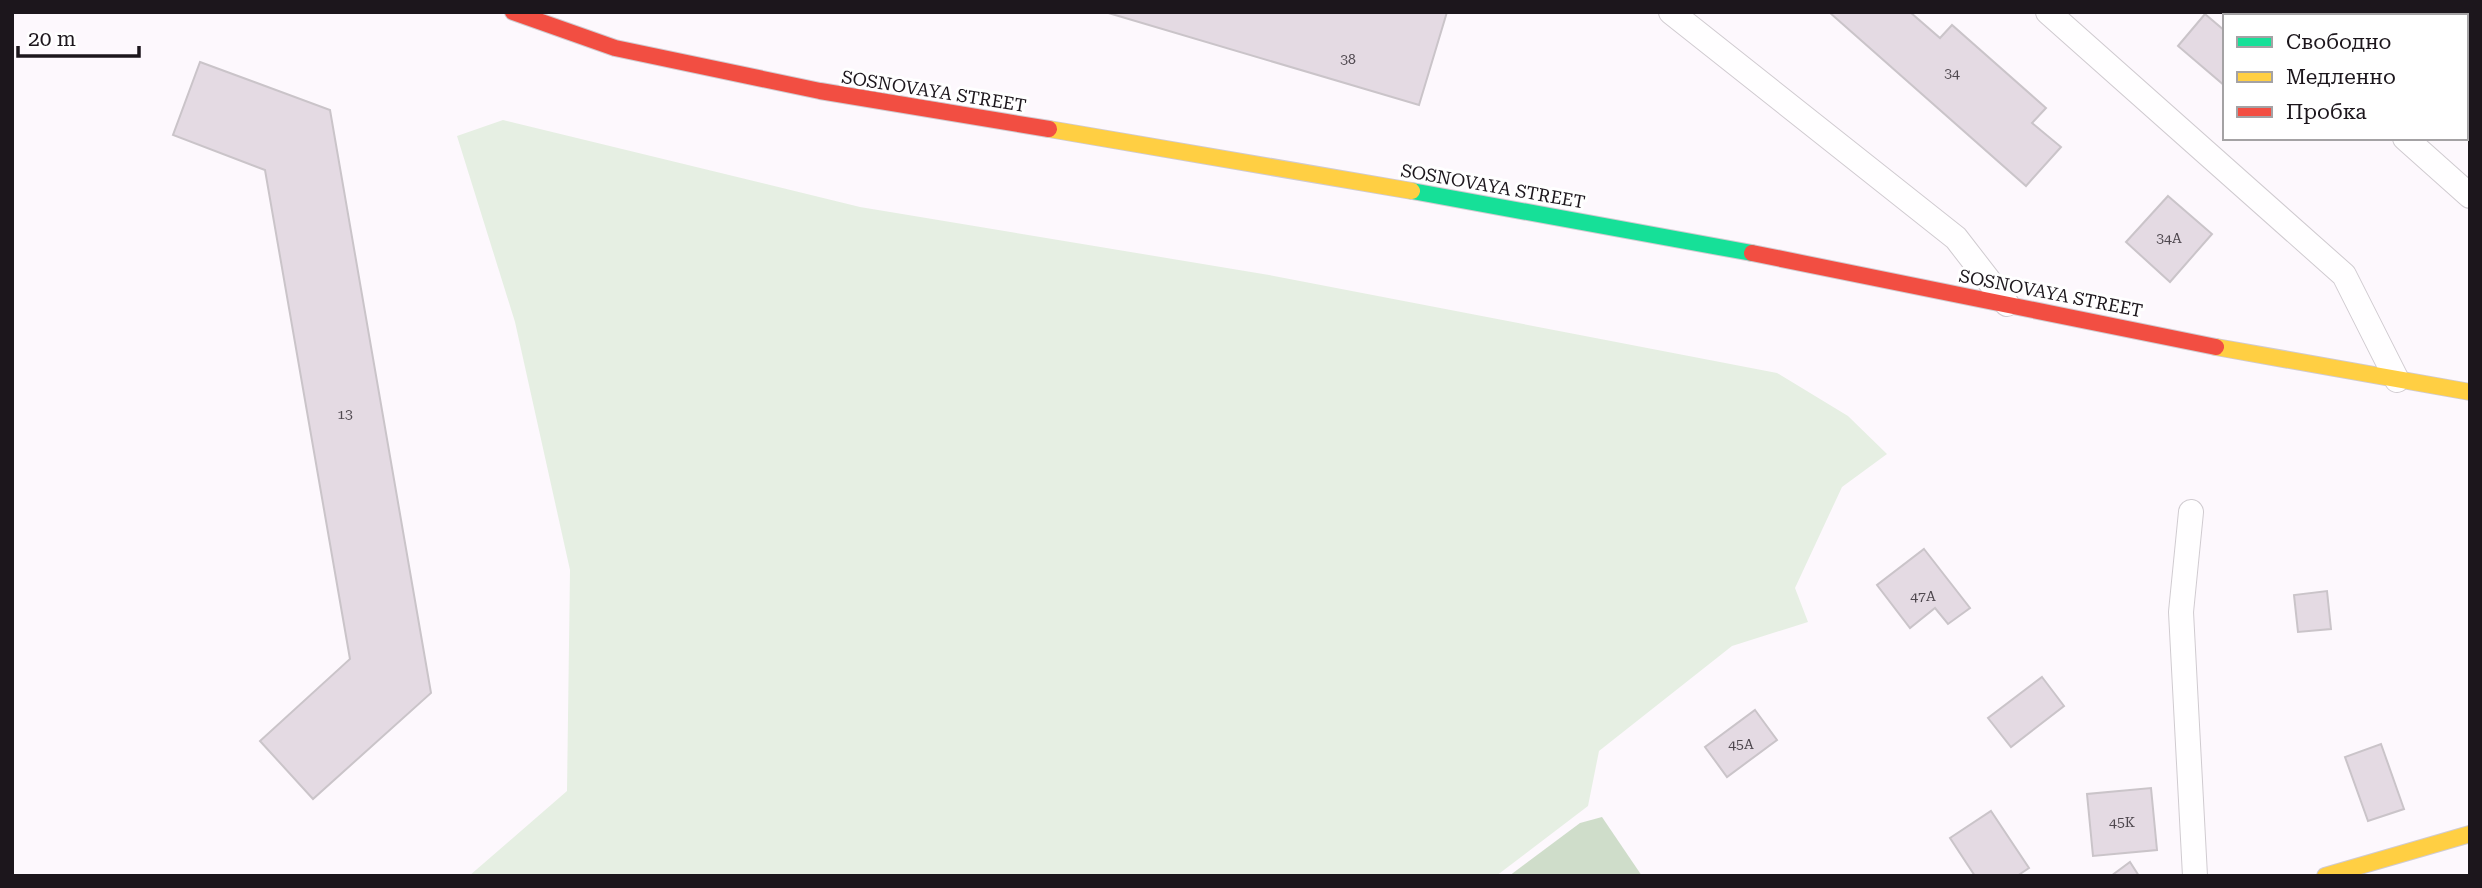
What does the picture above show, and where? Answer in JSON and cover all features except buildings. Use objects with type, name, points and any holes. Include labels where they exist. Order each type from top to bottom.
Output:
[{"type":"street","name":"SOSNOVAYA STREET","points":[[513,12],[615,48],[820,91],[1278,167],[1712,245],[2397,380],[2470,392]]},
{"type":"street","points":[[2325,876],[2470,834]]},
{"type":"lane","points":[[1671,12],[1956,238],[2007,304]]},
{"type":"lane","points":[[2048,12],[2344,275],[2397,380]]},
{"type":"lane","points":[[2407,140],[2470,196]]},
{"type":"lane","points":[[2191,512],[2181,612],[2195,876]]},
{"type":"shaded area","points":[[503,120],[860,207],[1269,275],[1777,373],[1848,416],[1887,454],[1842,487],[1795,588],[1808,622],[1732,646],[1599,751],[1588,806],[1496,876],[469,876],[567,791],[570,570],[515,322],[457,136]]},
{"type":"green space","points":[[1602,817],[1642,876],[1509,876],[1580,823]]},
{"type":"traffic: fast","points":[[1412,191],[1752,253]]},
{"type":"traffic: slow","points":[[1049,129],[1412,191]]},
{"type":"traffic: slow","points":[[2216,347],[2470,392]]},
{"type":"traffic: slow","points":[[2325,876],[2470,834]]},
{"type":"traffic: jam","points":[[513,12],[615,48],[820,91],[1049,129]]},
{"type":"traffic: jam","points":[[1752,253],[2216,347]]}]
